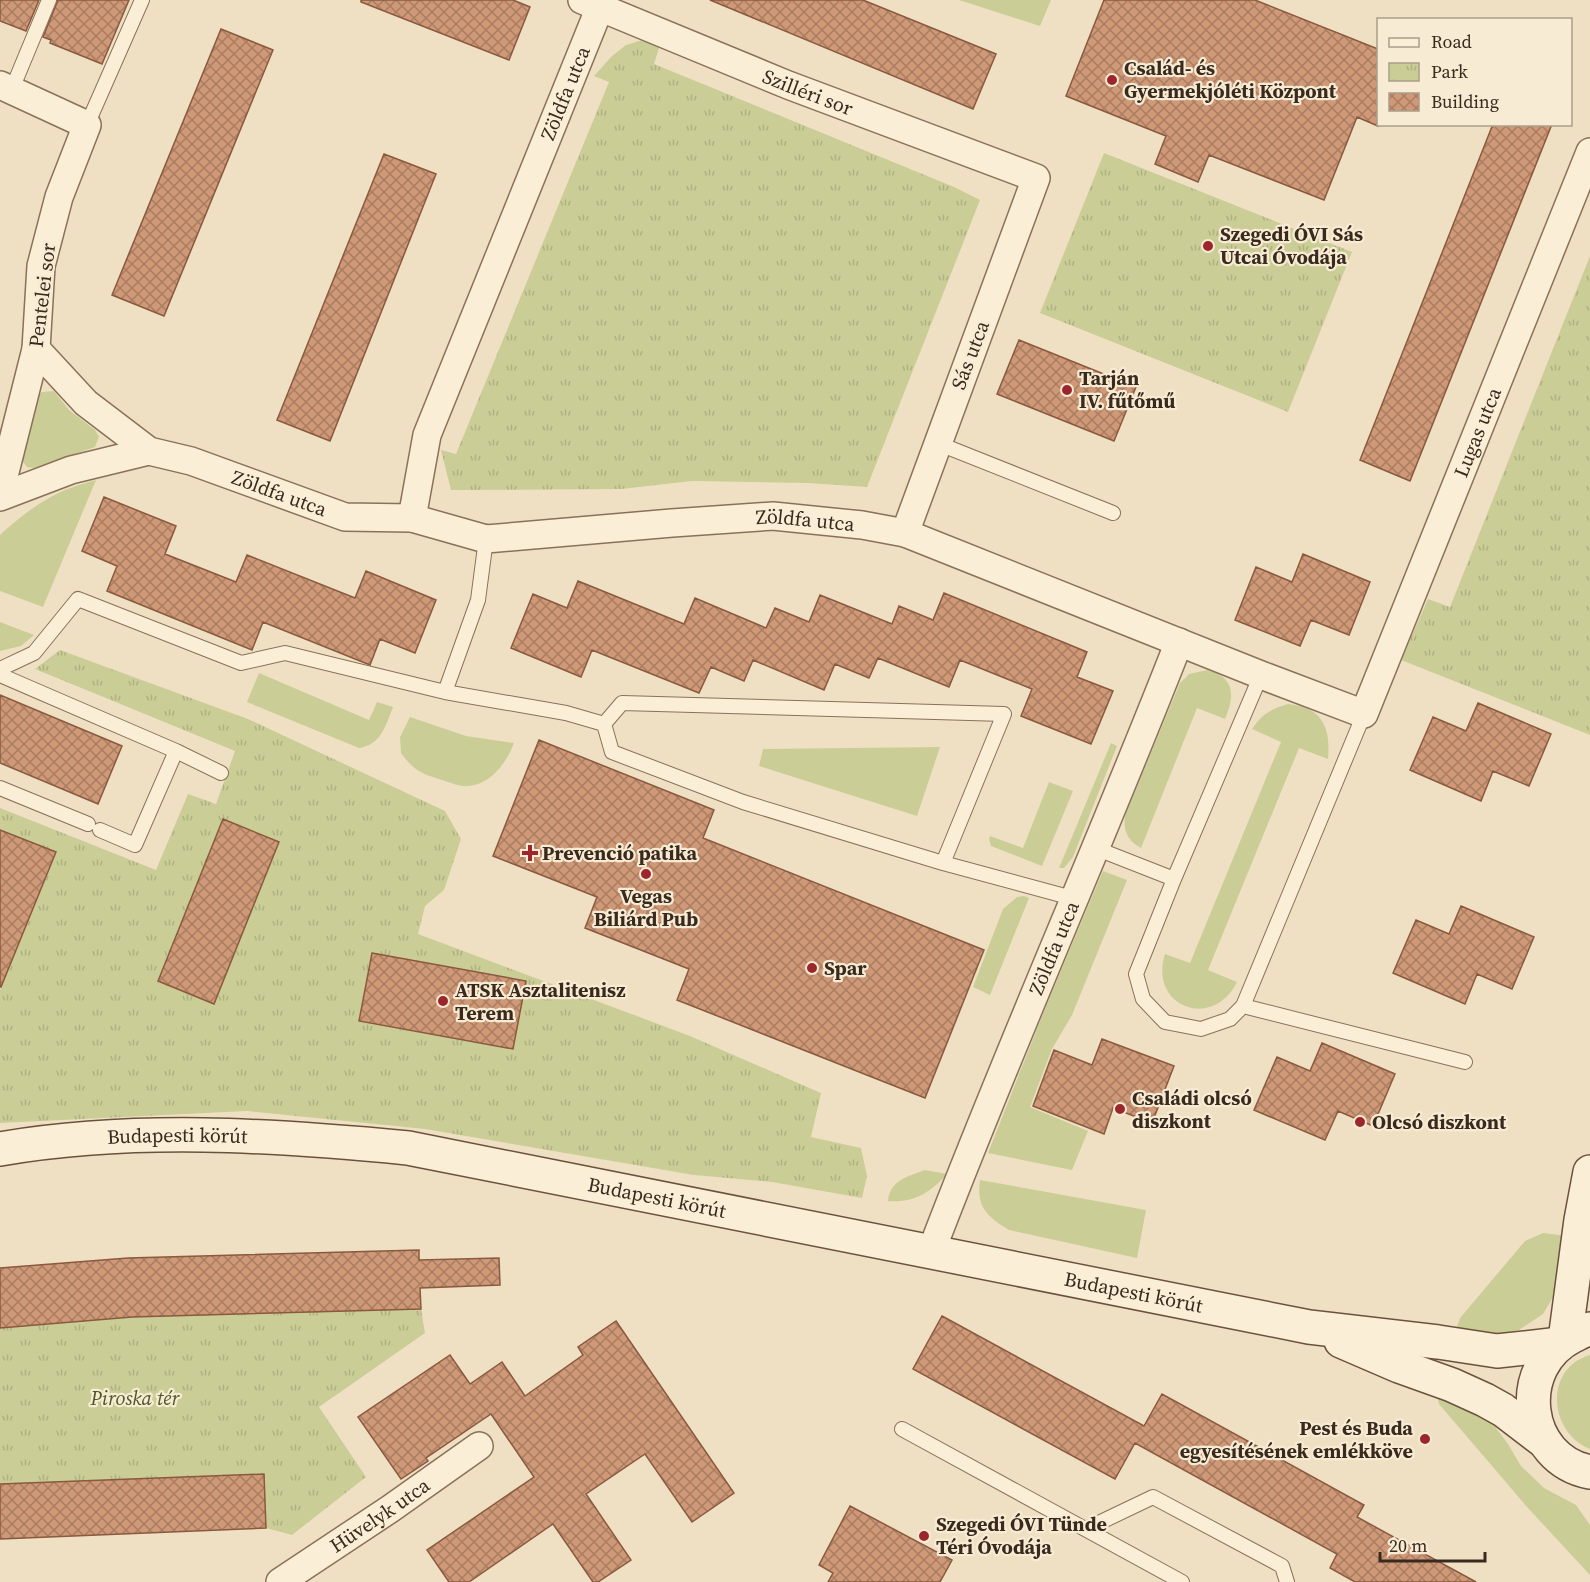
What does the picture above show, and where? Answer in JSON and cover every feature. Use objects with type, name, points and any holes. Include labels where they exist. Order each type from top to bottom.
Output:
[{"type":"street","name":"Szilléri sor","points":[[591,4],[788,85],[1036,178]]},
{"type":"street","name":"Zöldfa utca","points":[[412,518],[427,435],[591,4]]},
{"type":"street","points":[[6,87],[87,125]]},
{"type":"street","name":"Pentelei sor","points":[[0,492],[36,349],[41,266],[59,197],[87,125]]},
{"type":"street","name":"Lugas utca","points":[[1364,714],[1590,152]]},
{"type":"street","name":"Sás utca","points":[[905,533],[1036,178]]},
{"type":"street","name":"Zöldfa utca","points":[[36,349],[86,403],[149,451],[191,461],[345,517],[412,518],[486,539],[773,516],[862,525],[905,533],[1364,714]]},
{"type":"street","name":"Zöldfa utca","points":[[0,497],[71,470],[149,451]]},
{"type":"street","name":"Zöldfa utca","points":[[931,1252],[1179,642]]},
{"type":"street","name":"Budapesti körút","points":[[0,1149],[40,1142],[189,1134],[294,1137],[408,1148],[1309,1327],[1497,1351],[1572,1337]]},
{"type":"street","points":[[1590,1172],[1581,1220],[1572,1337],[1544,1362],[1536,1377],[1533,1394],[1533,1410],[1537,1427],[1566,1458],[1590,1494]]},
{"type":"street","name":"Budapesti körút","points":[[1309,1327],[1485,1400],[1503,1410],[1566,1458]]},
{"type":"street","name":"Hüvelyk utca","points":[[280,1582],[382,1515],[479,1446]]},
{"type":"lane","points":[[6,87],[49,0]]},
{"type":"lane","points":[[87,125],[142,0]]},
{"type":"lane","points":[[937,443],[1113,513]]},
{"type":"lane","points":[[445,692],[478,600],[486,539]]},
{"type":"lane","points":[[0,669],[34,653],[78,599],[241,663],[285,653],[445,692],[566,713],[604,724]]},
{"type":"lane","points":[[0,675],[176,751],[221,773]]},
{"type":"lane","points":[[1262,675],[1174,879],[1136,974],[1143,999],[1165,1022],[1202,1029],[1230,1019],[1243,1006],[1364,714]]},
{"type":"lane","points":[[604,724],[622,703],[1004,714],[943,863]]},
{"type":"lane","points":[[604,724],[612,752],[743,802],[943,863],[1076,899]]},
{"type":"lane","points":[[0,788],[135,845],[176,751]]},
{"type":"lane","points":[[1095,848],[1174,879]]},
{"type":"lane","points":[[1243,1006],[1466,1062]]},
{"type":"lane","points":[[902,1429],[1182,1582]]},
{"type":"lane","points":[[1086,1529],[1153,1497],[1282,1566],[1287,1582]]},
{"type":"green space","points":[[959,0],[1051,0],[1040,26]]},
{"type":"green space","points":[[646,39],[660,45],[654,64],[954,187],[980,200],[867,487],[808,483],[692,481],[621,489],[451,490],[441,450],[456,454],[609,82],[594,76],[612,56],[626,45]]},
{"type":"green space","points":[[1104,153],[1352,252],[1288,412],[1040,313]]},
{"type":"green space","points":[[1590,256],[1590,735],[1401,660],[1428,599],[1450,607]]},
{"type":"green space","points":[[54,391],[69,410],[95,430],[99,437],[95,447],[34,468],[27,467],[19,457],[35,414],[36,398],[42,392]]},
{"type":"green space","points":[[96,480],[43,607],[0,591],[0,535],[46,500]]},
{"type":"green space","points":[[0,622],[34,635],[21,646],[0,651]]},
{"type":"green space","points":[[60,650],[248,719],[445,811],[461,839],[444,890],[425,906],[418,934],[690,1036],[821,1093],[811,1137],[861,1148],[867,1176],[862,1198],[772,1182],[694,1175],[425,1129],[247,1111],[0,1123],[0,990],[56,853],[0,840],[0,808],[156,870],[188,794],[216,804],[235,751],[35,669]],"holes":[[[223,820],[279,842],[214,1004],[158,981]],[[372,953],[525,981],[513,1049],[360,1021]]]},
{"type":"green space","points":[[1207,670],[1223,677],[1228,683],[1231,695],[1228,711],[1225,719],[1197,708],[1141,848],[1132,842],[1127,834],[1125,815],[1180,683],[1189,674]]},
{"type":"green space","points":[[259,673],[369,720],[377,702],[393,707],[378,738],[373,743],[359,748],[247,702]]},
{"type":"green space","points":[[1288,704],[1309,709],[1322,721],[1328,737],[1328,759],[1299,748],[1208,970],[1237,982],[1226,997],[1213,1006],[1199,1009],[1186,1006],[1174,999],[1166,988],[1162,972],[1165,954],[1190,963],[1281,742],[1252,729],[1267,713]]},
{"type":"green space","points":[[410,717],[466,736],[514,743],[507,757],[491,777],[477,784],[466,786],[456,784],[419,771],[401,753],[400,737]]},
{"type":"green space","points":[[1111,743],[1117,746],[1073,857],[1064,868],[1059,868]]},
{"type":"green space","points":[[940,747],[917,816],[759,766],[763,749]]},
{"type":"green space","points":[[1049,782],[1073,791],[1042,866],[991,846],[990,836],[1023,848]]},
{"type":"green space","points":[[1103,871],[1127,880],[1072,1015],[1052,1049],[1030,1107],[1088,1131],[1072,1170],[988,1153],[1048,1001]]},
{"type":"green space","points":[[1017,897],[1029,898],[990,995],[973,987],[1003,909]]},
{"type":"green space","points":[[925,1170],[947,1174],[934,1187],[921,1195],[906,1200],[888,1201],[892,1188],[900,1180]]},
{"type":"green space","points":[[980,1180],[1146,1210],[1137,1258],[1009,1230],[989,1216],[985,1210],[980,1197]]},
{"type":"green space","points":[[1543,1233],[1567,1236],[1552,1299],[1543,1314],[1519,1330],[1490,1336],[1455,1333],[1460,1318],[1525,1241]]},
{"type":"green space","name":"Piroska tér","points":[[421,1309],[425,1333],[319,1407],[366,1477],[292,1535],[266,1528],[264,1474],[0,1484],[0,1328],[132,1317]]},
{"type":"green space","points":[[1590,1355],[1590,1449],[1576,1441],[1566,1429],[1559,1415],[1557,1400],[1559,1386],[1565,1373],[1575,1362]]},
{"type":"green space","points":[[1436,1392],[1487,1416],[1521,1466],[1544,1488],[1576,1505],[1590,1525],[1590,1575],[1527,1507],[1439,1404]]},
{"type":"building","points":[[0,0],[39,0],[26,31],[0,21]]},
{"type":"building","points":[[58,0],[129,0],[102,64],[50,43],[51,40],[43,37]]},
{"type":"building","points":[[361,0],[513,0],[530,7],[509,60],[361,2]]},
{"type":"building","points":[[710,0],[863,0],[996,54],[973,109]]},
{"type":"building","points":[[1104,0],[1255,0],[1377,49],[1377,126],[1357,117],[1324,200],[1209,155],[1198,182],[1155,164],[1166,136],[1066,96]]},
{"type":"building","points":[[221,29],[273,50],[164,316],[112,295]]},
{"type":"building","points":[[1492,126],[1551,126],[1410,481],[1360,460]]},
{"type":"building","points":[[384,154],[436,174],[330,441],[277,420]]},
{"type":"building","name":"Tarján IV. fűtőmű","points":[[1019,340],[1136,387],[1114,441],[997,394]]},
{"type":"building","points":[[104,497],[176,526],[165,554],[236,582],[247,555],[355,598],[366,571],[436,600],[415,653],[380,639],[370,665],[263,622],[252,650],[107,591],[117,566],[82,551]]},
{"type":"building","points":[[1303,554],[1370,582],[1349,635],[1311,620],[1300,646],[1235,620],[1256,567],[1292,582]]},
{"type":"building","points":[[578,581],[684,624],[695,598],[766,628],[775,608],[809,622],[820,595],[892,624],[899,606],[933,620],[944,593],[1087,652],[1077,677],[1113,691],[1091,744],[1021,716],[1032,689],[960,660],[949,687],[878,658],[869,678],[835,664],[824,690],[753,660],[744,681],[711,667],[699,693],[592,650],[581,677],[511,648],[533,594],[567,608]]},
{"type":"building","points":[[0,695],[122,746],[98,804],[0,763]]},
{"type":"building","points":[[1478,703],[1551,734],[1529,786],[1493,771],[1481,801],[1410,770],[1433,717],[1466,731]]},
{"type":"building","points":[[539,740],[714,810],[703,838],[984,950],[925,1098],[677,1000],[689,969],[585,928],[597,897],[493,856]]},
{"type":"building","points":[[223,819],[279,842],[214,1004],[158,981]]},
{"type":"building","points":[[0,830],[56,852],[1,987],[0,987]]},
{"type":"building","points":[[1461,906],[1534,937],[1512,989],[1477,974],[1465,1004],[1393,973],[1416,920],[1449,934]]},
{"type":"building","name":"ATSK Asztalitenisz Terem","points":[[372,953],[526,981],[513,1049],[359,1021]]},
{"type":"building","points":[[1102,1039],[1174,1066],[1152,1123],[1113,1108],[1104,1134],[1033,1106],[1054,1050],[1092,1065]]},
{"type":"building","points":[[1322,1043],[1395,1074],[1373,1126],[1338,1111],[1325,1140],[1254,1110],[1277,1057],[1310,1071]]},
{"type":"building","points":[[419,1250],[419,1260],[499,1258],[500,1285],[420,1288],[421,1309],[132,1317],[0,1328],[0,1268],[128,1258]]},
{"type":"building","points":[[942,1316],[1144,1426],[1162,1394],[1364,1505],[1357,1517],[1476,1582],[1355,1582],[1330,1568],[1337,1554],[1135,1443],[1115,1479],[913,1369]]},
{"type":"building","points":[[616,1321],[734,1493],[692,1522],[645,1454],[586,1494],[631,1560],[598,1582],[593,1582],[553,1524],[469,1582],[449,1582],[427,1550],[534,1477],[491,1414],[426,1458],[428,1461],[401,1479],[358,1417],[450,1355],[470,1384],[502,1362],[525,1396],[583,1355],[578,1347]]},
{"type":"building","points":[[264,1474],[266,1528],[0,1539],[0,1484]]},
{"type":"building","points":[[850,1506],[952,1560],[940,1582],[828,1582],[833,1573],[819,1565]]},
{"type":"place","name":"Család- és Gyermekjóléti Központ","points":[[1112,80]]},
{"type":"place","name":"Szegedi ÓVI Sás Utcai Óvodája","points":[[1208,246]]},
{"type":"place","name":"Tarján IV. fűtőmű","points":[[1067,390]]},
{"type":"place","name":"Prevenció patika","points":[[530,853]]},
{"type":"place","name":"Vegas Biliárd Pub","points":[[646,874]]},
{"type":"place","name":"Spar","points":[[812,968]]},
{"type":"place","name":"ATSK Asztalitenisz Terem","points":[[443,1001]]},
{"type":"place","name":"Családi olcsó diszkont","points":[[1120,1109]]},
{"type":"place","name":"Olcsó diszkont","points":[[1360,1122]]},
{"type":"place","name":"Pest és Buda egyesítésének emlékköve","points":[[1425,1439]]},
{"type":"place","name":"Szegedi ÓVI Tünde Téri Óvodája","points":[[924,1536]]}]
